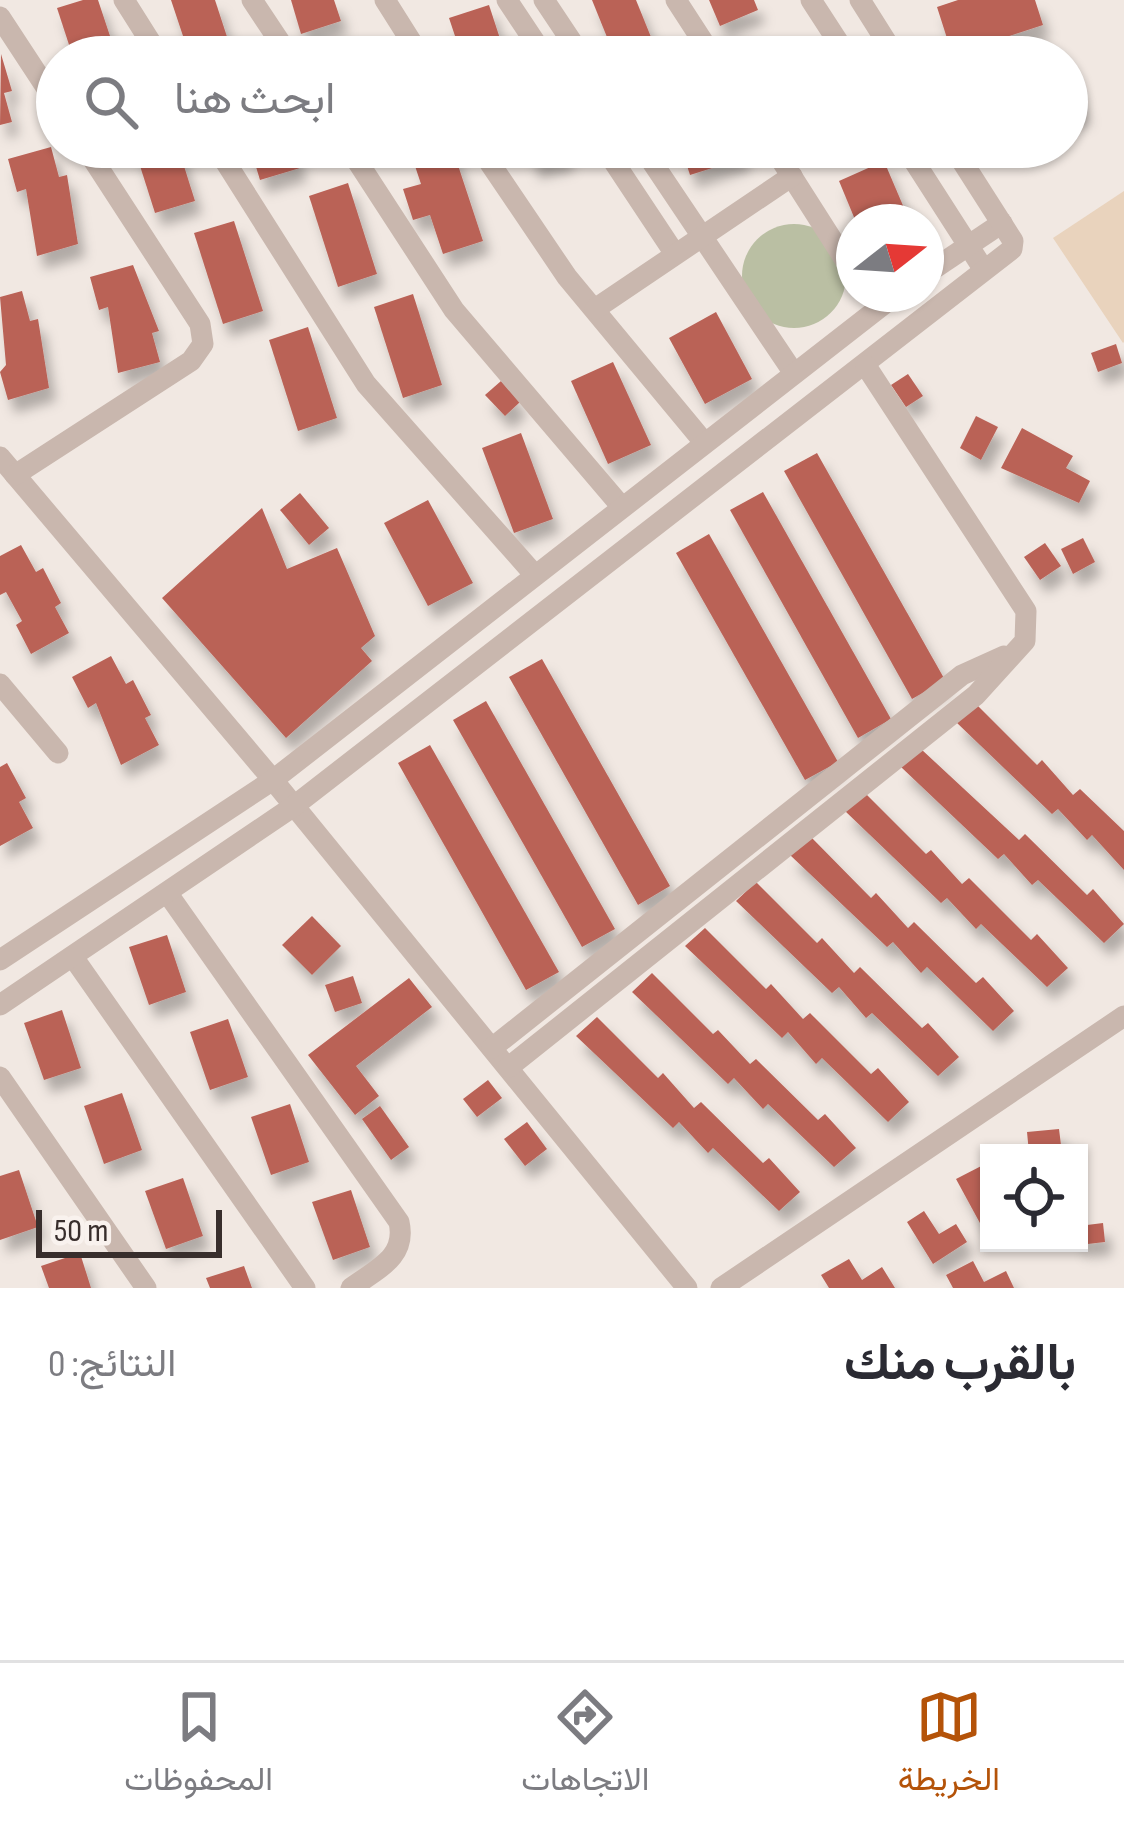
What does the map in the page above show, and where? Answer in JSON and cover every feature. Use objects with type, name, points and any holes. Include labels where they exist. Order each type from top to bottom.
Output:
[{"type":"street","points":[[124,0],[147,36]]},
{"type":"street","points":[[253,0],[276,36]]},
{"type":"street","points":[[385,0],[408,36]]},
{"type":"street","points":[[507,0],[531,36]]},
{"type":"street","points":[[544,0],[568,36]]},
{"type":"street","points":[[676,0],[699,36]]},
{"type":"street","points":[[811,0],[834,36]]},
{"type":"street","points":[[860,0],[883,36]]},
{"type":"street","points":[[0,16],[36,72]]},
{"type":"street","points":[[99,168],[200,324],[202,344],[191,362],[7,466],[273,780],[687,1288]]},
{"type":"street","points":[[229,168],[366,384],[533,573]]},
{"type":"street","points":[[362,168],[454,310],[621,506]]},
{"type":"street","points":[[492,168],[538,239],[703,441]]},
{"type":"street","points":[[618,168],[675,254]]},
{"type":"street","points":[[656,168],[793,372]]},
{"type":"street","points":[[787,168],[836,246]]},
{"type":"street","points":[[918,168],[984,270]]},
{"type":"street","points":[[0,1005],[293,806],[1012,249],[1013,241],[967,168]]},
{"type":"street","points":[[595,309],[792,176]]},
{"type":"street","points":[[944,262],[1002,223]]},
{"type":"street","points":[[0,960],[273,780],[793,372],[859,312]]},
{"type":"street","points":[[508,1067],[962,675],[1010,654],[1025,641],[1026,611],[866,366]]},
{"type":"street","points":[[572,546],[595,575]]},
{"type":"street","points":[[0,684],[58,753]]},
{"type":"street","points":[[492,1048],[720,881]]},
{"type":"street","points":[[168,894],[399,1222],[403,1240],[398,1254],[351,1288]]},
{"type":"street","points":[[73,957],[304,1288]]},
{"type":"street","points":[[721,1288],[1124,1016]]},
{"type":"street","points":[[0,1077],[146,1288]]},
{"type":"green space","points":[[794,224],[814,228],[836,245],[836,307],[831,313],[814,324],[794,328],[774,324],[757,313],[746,296],[742,276],[746,256],[757,239],[774,228]]},
{"type":"sand","points":[[1124,191],[1124,342],[1123,343],[1053,238]]},
{"type":"building","points":[[98,0],[110,36],[66,36],[57,8]]},
{"type":"building","points":[[171,0],[215,0],[227,36],[183,36]]},
{"type":"building","points":[[291,0],[334,0],[341,21],[301,34]]},
{"type":"building","points":[[592,0],[636,0],[651,36],[607,36]]},
{"type":"building","points":[[709,0],[754,0],[758,10],[720,26]]},
{"type":"building","points":[[958,0],[1035,0],[1043,25],[1009,36],[946,36],[937,7]]},
{"type":"building","points":[[489,5],[499,36],[455,36],[449,18]]},
{"type":"building","points":[[1,54],[12,91],[4,93],[12,122],[0,125]]},
{"type":"building","points":[[36,151],[36,168],[57,168],[59,177],[67,175],[78,244],[37,256],[26,189],[17,192],[8,159]]},
{"type":"building","points":[[141,168],[185,168],[195,201],[155,213]]},
{"type":"building","points":[[256,168],[300,168],[260,180]]},
{"type":"building","points":[[416,168],[459,168],[483,241],[443,254],[430,215],[413,220],[403,189],[421,184]]},
{"type":"building","points":[[868,168],[887,168],[902,204],[849,204],[839,181]]},
{"type":"building","points":[[348,183],[377,274],[338,287],[309,196]]},
{"type":"building","points":[[234,221],[263,311],[223,324],[194,233]]},
{"type":"building","points":[[133,265],[159,331],[152,333],[160,362],[118,373],[108,307],[99,310],[90,277]]},
{"type":"building","points":[[22,291],[30,321],[38,319],[49,388],[8,400],[0,372],[6,365],[0,297]]},
{"type":"building","points":[[413,294],[442,385],[403,398],[374,307]]},
{"type":"building","points":[[716,312],[752,379],[705,404],[669,338]]},
{"type":"building","points":[[308,327],[337,418],[298,431],[269,340]]},
{"type":"building","points":[[1116,344],[1122,363],[1098,372],[1091,353]]},
{"type":"building","points":[[613,362],[651,445],[608,464],[571,381]]},
{"type":"building","points":[[908,374],[923,396],[906,407],[891,385]]},
{"type":"building","points":[[501,381],[520,402],[505,416],[485,395]]},
{"type":"building","points":[[976,416],[998,427],[981,460],[960,448]]},
{"type":"building","points":[[1022,428],[1073,456],[1066,468],[1090,481],[1079,503],[1001,468]]},
{"type":"building","points":[[521,433],[553,519],[514,533],[482,448]]},
{"type":"building","points":[[817,453],[945,680],[912,699],[784,471]]},
{"type":"building","points":[[763,492],[891,719],[858,738],[730,510]]},
{"type":"building","points":[[300,493],[329,528],[309,545],[280,510]]},
{"type":"building","points":[[428,500],[473,583],[428,606],[384,523]]},
{"type":"building","points":[[262,508],[287,569],[337,548],[375,636],[361,648],[372,661],[286,738],[162,598]]},
{"type":"building","points":[[709,534],[838,762],[805,780],[676,553]]},
{"type":"building","points":[[1083,538],[1095,562],[1073,574],[1061,549]]},
{"type":"building","points":[[1045,543],[1061,566],[1040,580],[1024,557]]},
{"type":"building","points":[[21,545],[36,572],[43,568],[61,603],[55,607],[69,633],[31,654],[16,625],[22,621],[6,592],[0,595],[0,556]]},
{"type":"building","points":[[111,656],[126,684],[133,680],[151,715],[145,718],[159,745],[121,765],[96,703],[88,708],[72,677]]},
{"type":"building","points":[[542,659],[670,886],[638,905],[509,677]]},
{"type":"building","points":[[486,701],[615,929],[582,947],[453,720]]},
{"type":"building","points":[[976,704],[1037,765],[1042,760],[1073,795],[1080,789],[1124,831],[1124,870],[1092,835],[1087,840],[1058,809],[1052,814],[956,722]]},
{"type":"building","points":[[430,745],[559,972],[526,990],[398,763]]},
{"type":"building","points":[[921,749],[1019,840],[1025,834],[1087,895],[1093,889],[1124,924],[1104,943],[1038,880],[1032,885],[1004,854],[998,859],[901,767]]},
{"type":"building","points":[[7,763],[26,798],[19,802],[33,828],[0,846],[0,767]]},
{"type":"building","points":[[865,793],[926,854],[931,850],[962,884],[969,878],[1031,940],[1037,934],[1068,968],[1047,987],[981,924],[976,929],[947,898],[941,903],[845,811]]},
{"type":"building","points":[[811,837],[871,898],[876,893],[908,928],[914,922],[976,983],[983,977],[1014,1011],[993,1031],[927,967],[921,973],[893,942],[887,947],[790,855]]},
{"type":"building","points":[[756,882],[817,943],[822,938],[854,973],[860,967],[922,1028],[928,1023],[959,1057],[938,1076],[872,1013],[866,1018],[839,987],[832,993],[736,901]]},
{"type":"building","points":[[312,916],[341,946],[312,975],[282,945]]},
{"type":"building","points":[[705,928],[766,989],[771,984],[803,1019],[810,1013],[871,1074],[878,1068],[909,1102],[888,1122],[822,1058],[816,1064],[788,1032],[782,1038],[685,946]]},
{"type":"building","points":[[167,935],[186,992],[149,1005],[129,947]]},
{"type":"building","points":[[652,973],[713,1034],[718,1030],[750,1064],[756,1059],[818,1120],[825,1114],[856,1148],[834,1167],[768,1104],[763,1109],[734,1078],[728,1084],[632,992]]},
{"type":"building","points":[[353,976],[362,1003],[335,1012],[325,985]]},
{"type":"building","points":[[409,978],[432,1007],[356,1066],[379,1096],[355,1115],[308,1055]]},
{"type":"building","points":[[62,1010],[81,1068],[44,1080],[24,1023]]},
{"type":"building","points":[[597,1017],[658,1078],[663,1073],[694,1108],[701,1102],[763,1163],[769,1158],[800,1192],[779,1211],[713,1148],[708,1153],[679,1122],[673,1128],[576,1036]]},
{"type":"building","points":[[228,1019],[248,1077],[210,1090],[190,1032]]},
{"type":"building","points":[[488,1080],[502,1098],[477,1117],[463,1099]]},
{"type":"building","points":[[122,1093],[142,1150],[104,1164],[84,1106]]},
{"type":"building","points":[[290,1104],[309,1162],[271,1175],[251,1117]]},
{"type":"building","points":[[380,1106],[409,1147],[391,1160],[362,1119]]},
{"type":"building","points":[[527,1122],[547,1149],[525,1166],[504,1139]]},
{"type":"building","points":[[1059,1129],[1061,1144],[1028,1144],[1027,1132]]},
{"type":"building","points":[[980,1167],[980,1223],[956,1179]]},
{"type":"building","points":[[19,1170],[38,1227],[0,1240],[0,1176]]},
{"type":"building","points":[[183,1178],[203,1236],[166,1249],[145,1191]]},
{"type":"building","points":[[351,1190],[370,1247],[333,1260],[312,1202]]},
{"type":"building","points":[[924,1211],[939,1234],[956,1224],[967,1242],[933,1264],[907,1222]]},
{"type":"building","points":[[1103,1223],[1105,1242],[1088,1244],[1088,1225]]},
{"type":"building","points":[[80,1253],[91,1288],[49,1288],[41,1266]]},
{"type":"building","points":[[849,1259],[862,1280],[882,1267],[895,1288],[829,1288],[821,1275]]},
{"type":"building","points":[[973,1261],[984,1282],[1006,1271],[1014,1288],[953,1288],[946,1275]]},
{"type":"building","points":[[244,1266],[252,1288],[210,1288],[206,1278]]}]
